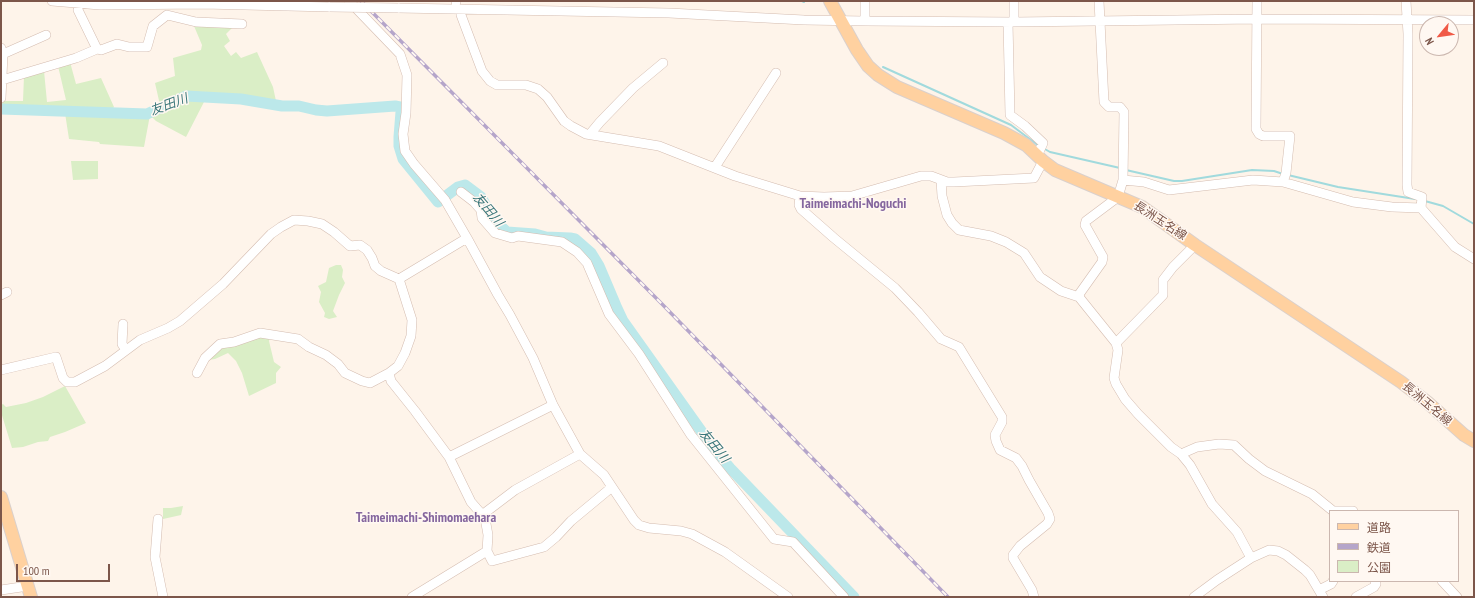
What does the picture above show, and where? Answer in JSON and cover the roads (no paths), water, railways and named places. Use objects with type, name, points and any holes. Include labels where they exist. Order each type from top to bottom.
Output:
[{"type":"main road","name":"長洲玉名線","points":[[830,1],[857,50],[868,66],[878,75],[897,87],[1004,133],[1040,153],[1055,170],[1142,207],[1195,245],[1401,382],[1474,441]]},
{"type":"main road","points":[[1,497],[30,592]]},
{"type":"street","points":[[52,1],[100,5],[196,3],[662,13],[804,20],[866,21],[1099,22],[1258,19],[1474,20]]},
{"type":"street","points":[[349,1],[400,54],[407,75],[406,113],[403,134],[405,151],[414,164],[444,199],[467,238],[498,296],[510,314],[533,358],[553,405],[580,454],[604,475],[634,520],[639,525],[649,528],[681,531],[697,537],[725,552],[788,597]]},
{"type":"street","points":[[865,1],[866,21]]},
{"type":"street","points":[[461,15],[482,71],[490,81],[497,85],[526,85],[538,89],[547,97],[564,121],[570,126],[590,134],[659,146],[735,176],[800,196],[824,198],[844,197],[921,176],[931,176],[941,180],[954,182],[1034,178],[1043,143],[1025,126],[1010,115],[1011,22],[1014,1]]},
{"type":"street","points":[[1079,297],[1102,262],[1103,257],[1085,225],[1086,221],[1118,197],[1123,180],[1124,112],[1120,107],[1108,107],[1104,102],[1098,1]]},
{"type":"street","points":[[1257,1],[1256,129],[1259,134],[1263,136],[1290,136],[1284,177]]},
{"type":"street","points":[[1406,1],[1408,34],[1408,192],[1422,203],[1455,247],[1474,259]]},
{"type":"street","points":[[196,3],[196,22]]},
{"type":"street","points":[[78,10],[97,49]]},
{"type":"street","points":[[2,80],[76,58],[97,49],[101,50],[116,44],[129,47],[147,48],[153,26],[167,15],[196,22],[242,24]]},
{"type":"street","points":[[1,98],[2,51],[46,35]]},
{"type":"street","points":[[590,134],[634,88],[663,63]]},
{"type":"street","points":[[715,167],[776,73]]},
{"type":"street","points":[[1123,180],[1144,182],[1169,190],[1284,177],[1354,202],[1392,207],[1422,203]]},
{"type":"street","points":[[941,180],[942,196],[947,215],[959,230],[991,236],[1006,242],[1024,253],[1040,278],[1061,291],[1079,297],[1116,343],[1118,350],[1114,378],[1125,399],[1171,447],[1181,454],[1190,466],[1212,504],[1237,532],[1251,558]]},
{"type":"street","points":[[461,192],[474,202],[480,210],[482,218],[495,233],[512,238],[518,236],[562,242],[577,252],[587,263],[610,314],[639,354],[691,435],[774,539],[793,542],[844,597]]},
{"type":"street","points":[[800,196],[798,205],[801,209],[895,288],[941,339],[959,347],[1002,417],[1002,422],[995,435],[1000,450],[1016,458],[1022,466],[1050,519],[1047,524],[1020,546],[1013,555],[1013,558],[1032,590],[1034,597]]},
{"type":"street","points":[[1,370],[56,356],[63,378],[67,382],[75,382],[105,366],[140,340],[180,321],[223,284],[271,234],[280,227],[294,220],[322,224],[350,246],[360,245],[367,250],[375,266],[399,279],[412,320],[412,336],[398,366],[389,373],[370,383],[345,373],[338,364],[326,355],[309,347],[298,339],[260,332],[234,342],[220,344],[205,358],[197,373]]},
{"type":"street","points":[[399,279],[467,238]]},
{"type":"street","points":[[1116,343],[1164,295],[1162,280],[1195,245]]},
{"type":"street","points":[[123,324],[122,344],[126,350]]},
{"type":"street","points":[[389,373],[391,381],[415,410],[449,457],[471,502],[485,518],[488,535],[487,550],[492,561],[544,547],[571,521],[612,487]]},
{"type":"street","points":[[449,457],[553,405]]},
{"type":"street","points":[[1181,454],[1197,447],[1218,444],[1234,445],[1265,471],[1312,494],[1332,510]]},
{"type":"street","points":[[482,515],[515,490],[580,454]]},
{"type":"street","points":[[158,518],[155,557],[163,597]]},
{"type":"street","points":[[412,597],[487,550]]},
{"type":"street","points":[[1194,597],[1251,558],[1269,550],[1282,553],[1305,570],[1310,575],[1321,594],[1332,582]]},
{"type":"street","points":[[1356,597],[1374,587],[1375,582]]},
{"type":"street","points":[[1443,582],[1457,597]]},
{"type":"street","points":[[1,590],[30,592]]},
{"type":"waterway","points":[[883,67],[1011,125],[1039,146]]},
{"type":"waterway","name":"友田川","points":[[1,109],[147,114],[186,96],[241,99],[282,106],[299,106],[327,111],[395,106],[400,107],[399,146],[403,159],[438,202],[458,187],[465,185],[481,197],[494,220],[507,232],[575,239],[591,253],[599,266],[623,321],[714,449],[730,468],[854,597]]},
{"type":"waterway","points":[[1043,148],[1050,152],[1120,168]]},
{"type":"waterway","points":[[1126,170],[1174,181],[1252,170],[1274,171],[1283,174]]},
{"type":"waterway","points":[[1288,175],[1338,187],[1415,199]]},
{"type":"waterway","points":[[1425,201],[1443,206],[1474,224]]},
{"type":"railway","points":[[361,1],[662,304],[948,597]]},
{"type":"district","name":"Taimeimachi-Noguchi","points":[[853,204]]},
{"type":"district","name":"Taimeimachi-Shimomaehara","points":[[426,518]]}]
